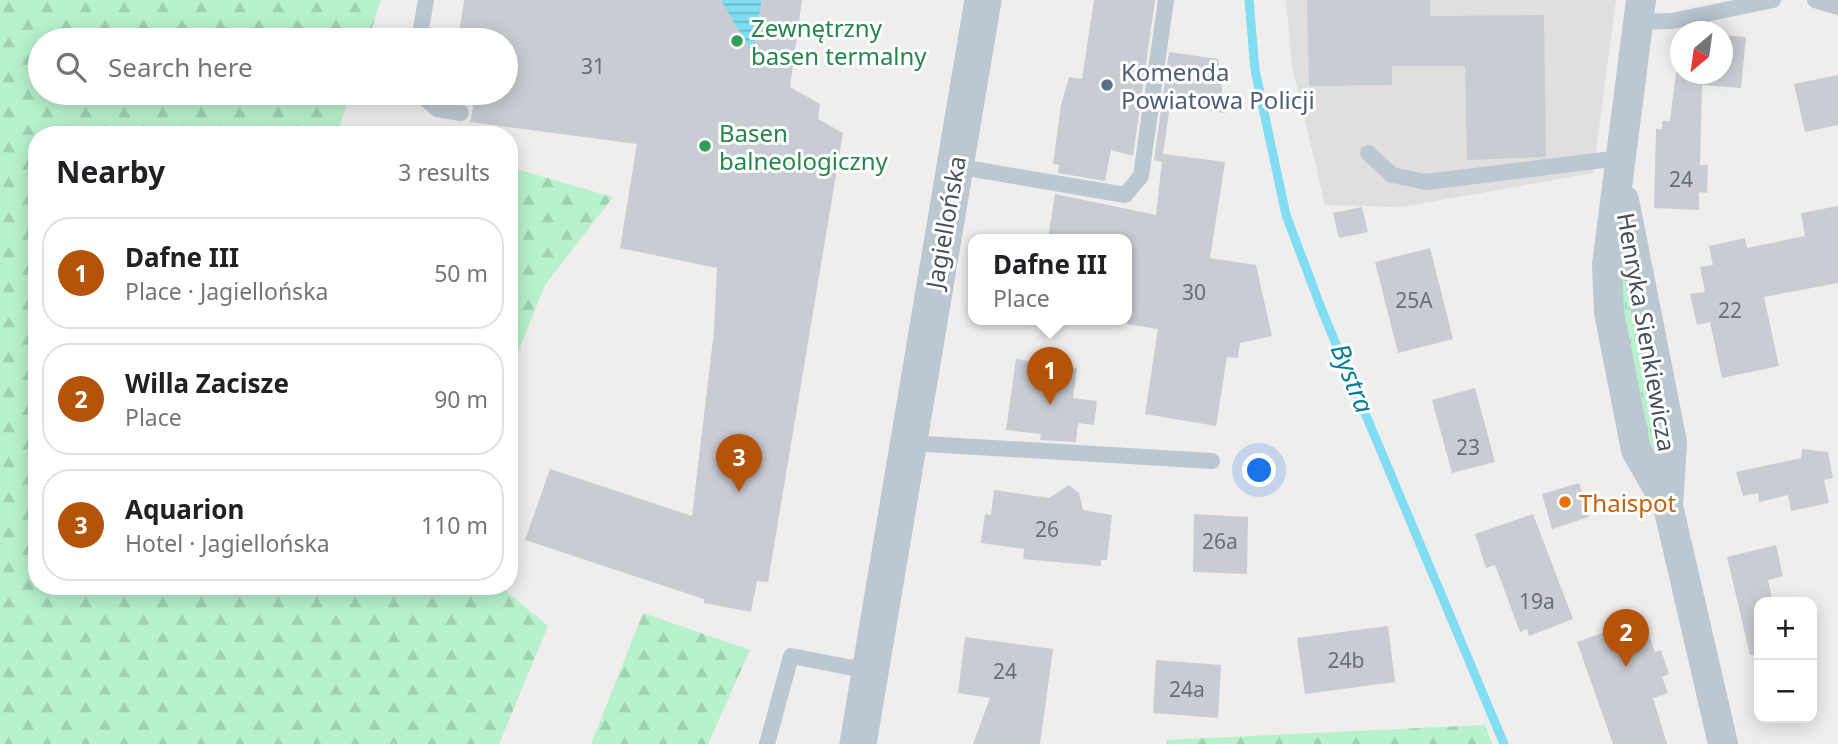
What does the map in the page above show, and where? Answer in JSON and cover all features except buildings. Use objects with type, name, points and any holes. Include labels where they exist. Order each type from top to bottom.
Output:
[{"type":"street","name":"Jagiellońska","points":[[861,742],[869,671],[983,0]]},
{"type":"street","name":"Henryka Sienkiewicza","points":[[1640,11],[1620,158],[1631,239],[1672,442],[1668,506],[1723,744]]},
{"type":"lane","points":[[421,28],[426,0]]},
{"type":"lane","points":[[955,166],[1125,195],[1141,176],[1166,0]]},
{"type":"lane","points":[[1640,11],[1672,21],[1773,0]]},
{"type":"lane","points":[[1815,0],[1838,8]]},
{"type":"lane","points":[[432,105],[437,109],[461,113]]},
{"type":"lane","points":[[1368,153],[1392,175],[1426,182],[1620,158]]},
{"type":"lane","points":[[909,443],[1212,461]]},
{"type":"lane","points":[[767,744],[791,656],[869,671]]},
{"type":"shaded area","points":[[1286,0],[1616,0],[1593,173],[1402,207],[1325,205],[1292,66]]},
{"type":"green space","points":[[0,0],[381,0],[372,28],[28,28],[28,105],[346,105],[340,126],[28,126],[28,595],[511,595],[548,626],[499,744],[0,744]]},
{"type":"green space","points":[[518,170],[613,197],[545,285],[518,352]]},
{"type":"green space","points":[[1624,276],[1630,278],[1650,367],[1658,452],[1649,447],[1615,285]]},
{"type":"green space","points":[[643,613],[750,650],[708,744],[591,744]]},
{"type":"green space","points":[[1485,725],[1492,744],[1167,744],[1166,740]]},
{"type":"water","name":"Zewnętrzny basen termalny","points":[[719,0],[762,0],[749,77]]},
{"type":"waterway","name":"Bystra","points":[[1249,0],[1255,70],[1286,215],[1323,313],[1504,744]]},
{"type":"place","name":"Zewnętrzny basen termalny","points":[[737,41]]},
{"type":"place","name":"Komenda Powiatowa Policji","points":[[1107,85]]},
{"type":"place","name":"Basen balneologiczny","points":[[705,146]]},
{"type":"place","name":"Dafne III","points":[[1050,405]]},
{"type":"place","name":"Aquarion","points":[[739,492]]},
{"type":"place","name":"Thaispot","points":[[1565,502]]},
{"type":"place","name":"Willa Zacisze","points":[[1626,667]]}]
